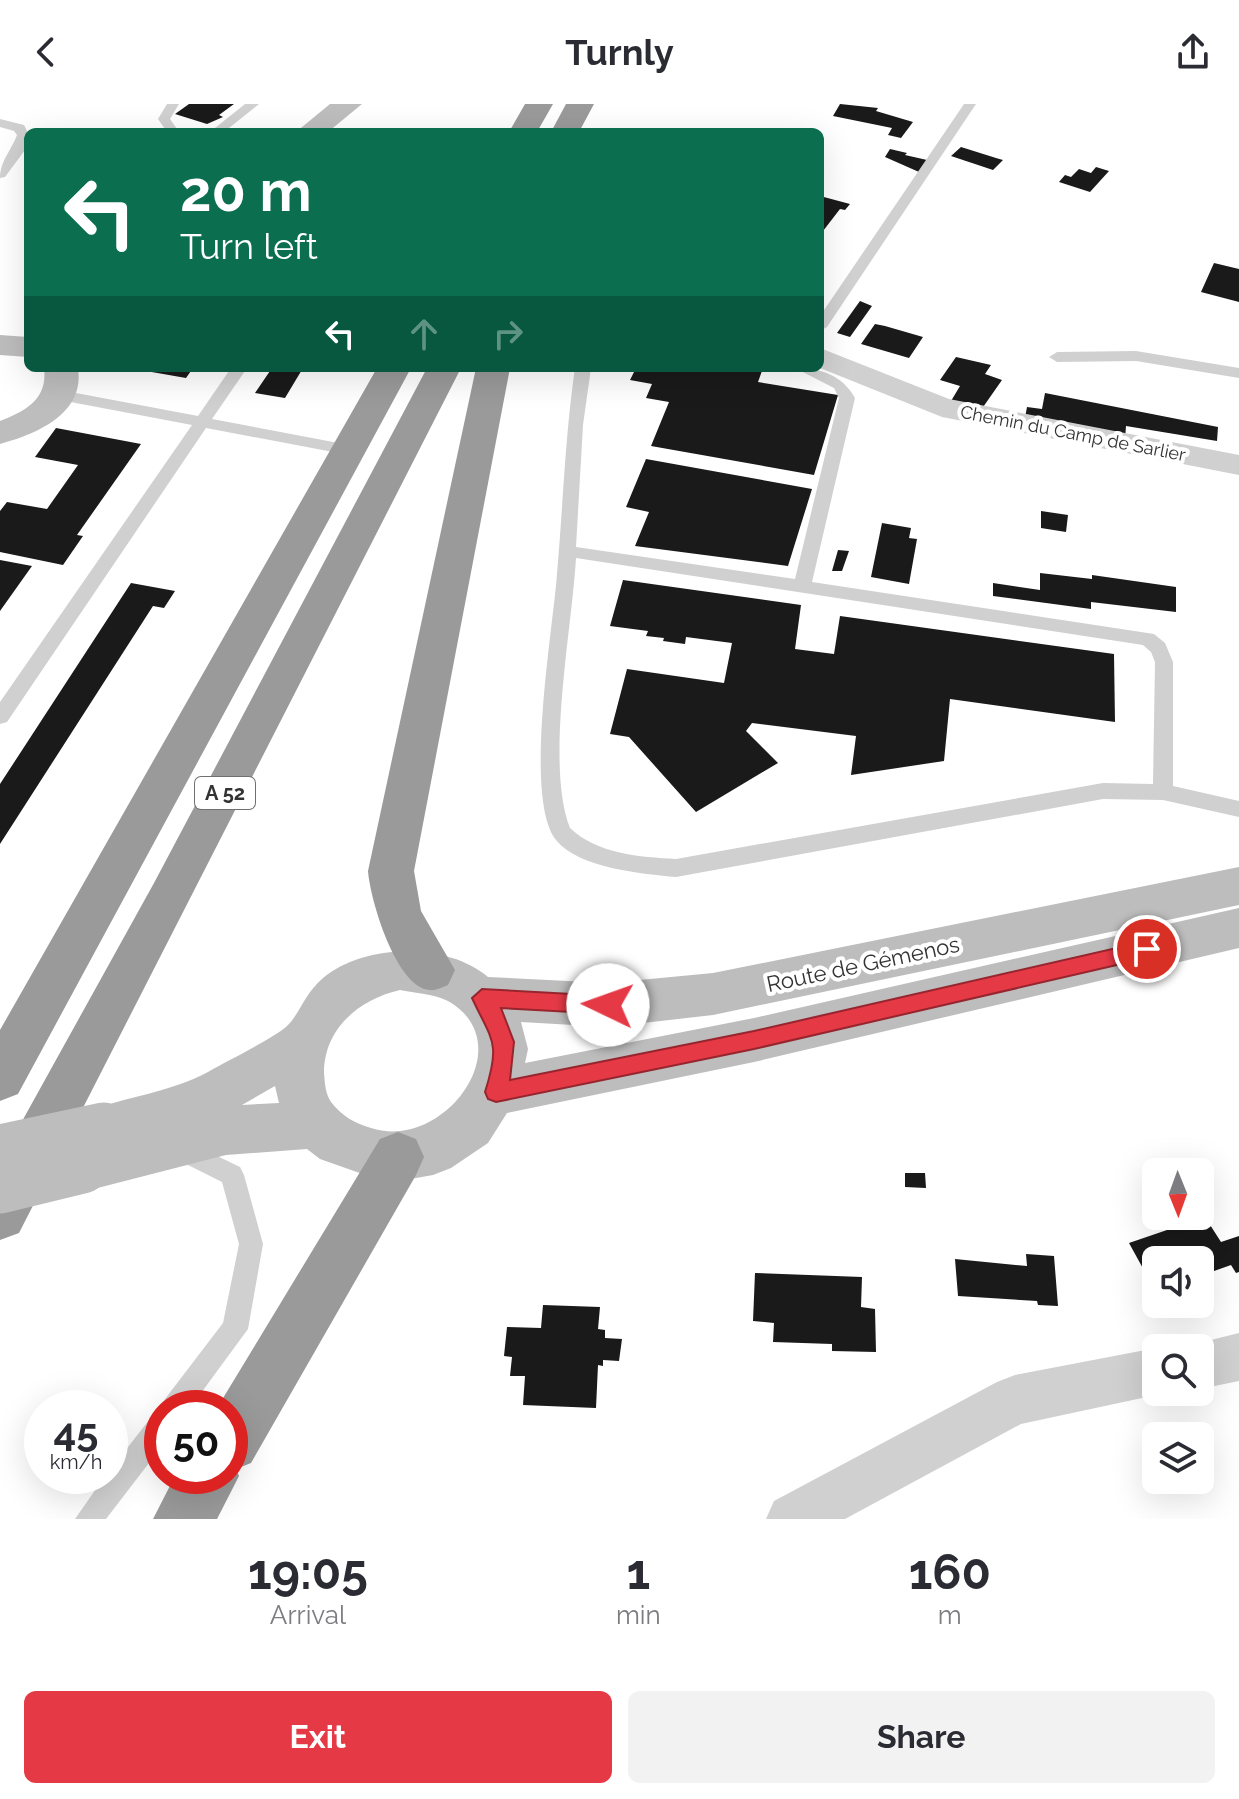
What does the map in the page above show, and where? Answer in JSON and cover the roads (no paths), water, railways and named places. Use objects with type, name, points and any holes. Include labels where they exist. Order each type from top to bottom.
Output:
[{"type":"highway","points":[[525,128],[539,104]]},
{"type":"highway","points":[[567,128],[580,104]]},
{"type":"highway","points":[[584,128],[594,104]]},
{"type":"highway","name":"A 52","points":[[0,1078],[392,372]]},
{"type":"highway","name":"A 52","points":[[0,1214],[170,897],[442,372]]},
{"type":"highway","points":[[431,970],[400,924],[391,893],[391,871],[474,445],[492,372]]},
{"type":"highway","points":[[248,1411],[398,1157]]},
{"type":"highway","points":[[183,1519],[198,1494]]},
{"type":"main road","points":[[290,128],[323,104]]},
{"type":"main road","points":[[315,128],[348,104]]},
{"type":"main road","points":[[2,434],[30,422],[60,381]]},
{"type":"main road","name":"Route de Gémenos","points":[[482,998],[608,1005],[713,994],[1239,886]]},
{"type":"main road","points":[[496,1092],[754,1040],[1239,928]]},
{"type":"main road","points":[[400,969],[431,970],[459,981],[482,998],[496,1018],[503,1042],[504,1067],[496,1092],[480,1117],[457,1137],[428,1151],[398,1157],[366,1154],[338,1142],[316,1124],[302,1098],[297,1070],[303,1042],[317,1015],[350,987],[369,976],[400,969]]},
{"type":"main road","points":[[0,1187],[216,1094],[303,1042]]},
{"type":"main road","points":[[0,1151],[171,1145],[226,1131],[316,1124]]},
{"type":"street","name":"Chemin du Camp de Sarlier","points":[[824,359],[942,407],[1239,465]]},
{"type":"street","points":[[1214,1361],[1239,1357]]},
{"type":"street","points":[[792,1519],[1015,1400],[1142,1376]]},
{"type":"lane","points":[[170,128],[164,119],[173,104]]},
{"type":"lane","points":[[221,128],[253,104]]},
{"type":"lane","points":[[824,321],[970,104]]},
{"type":"lane","points":[[0,123],[19,128],[23,135],[18,150],[0,174]]},
{"type":"lane","points":[[1057,357],[1136,356],[1239,373]]},
{"type":"lane","points":[[0,717],[200,420],[236,372]]},
{"type":"lane","points":[[583,372],[553,680],[553,814],[562,835],[596,854],[648,866],[676,868],[725,862],[1053,797],[1103,791],[1163,792],[1239,809]]},
{"type":"lane","points":[[803,584],[847,398],[840,385],[812,372]]},
{"type":"lane","points":[[60,381],[200,420],[349,450]]},
{"type":"lane","points":[[566,551],[803,584],[1148,639],[1159,648],[1164,662],[1163,792]]},
{"type":"lane","points":[[171,1145],[232,1175],[251,1244],[235,1329],[188,1390]]},
{"type":"lane","points":[[89,1519],[144,1447]]}]
